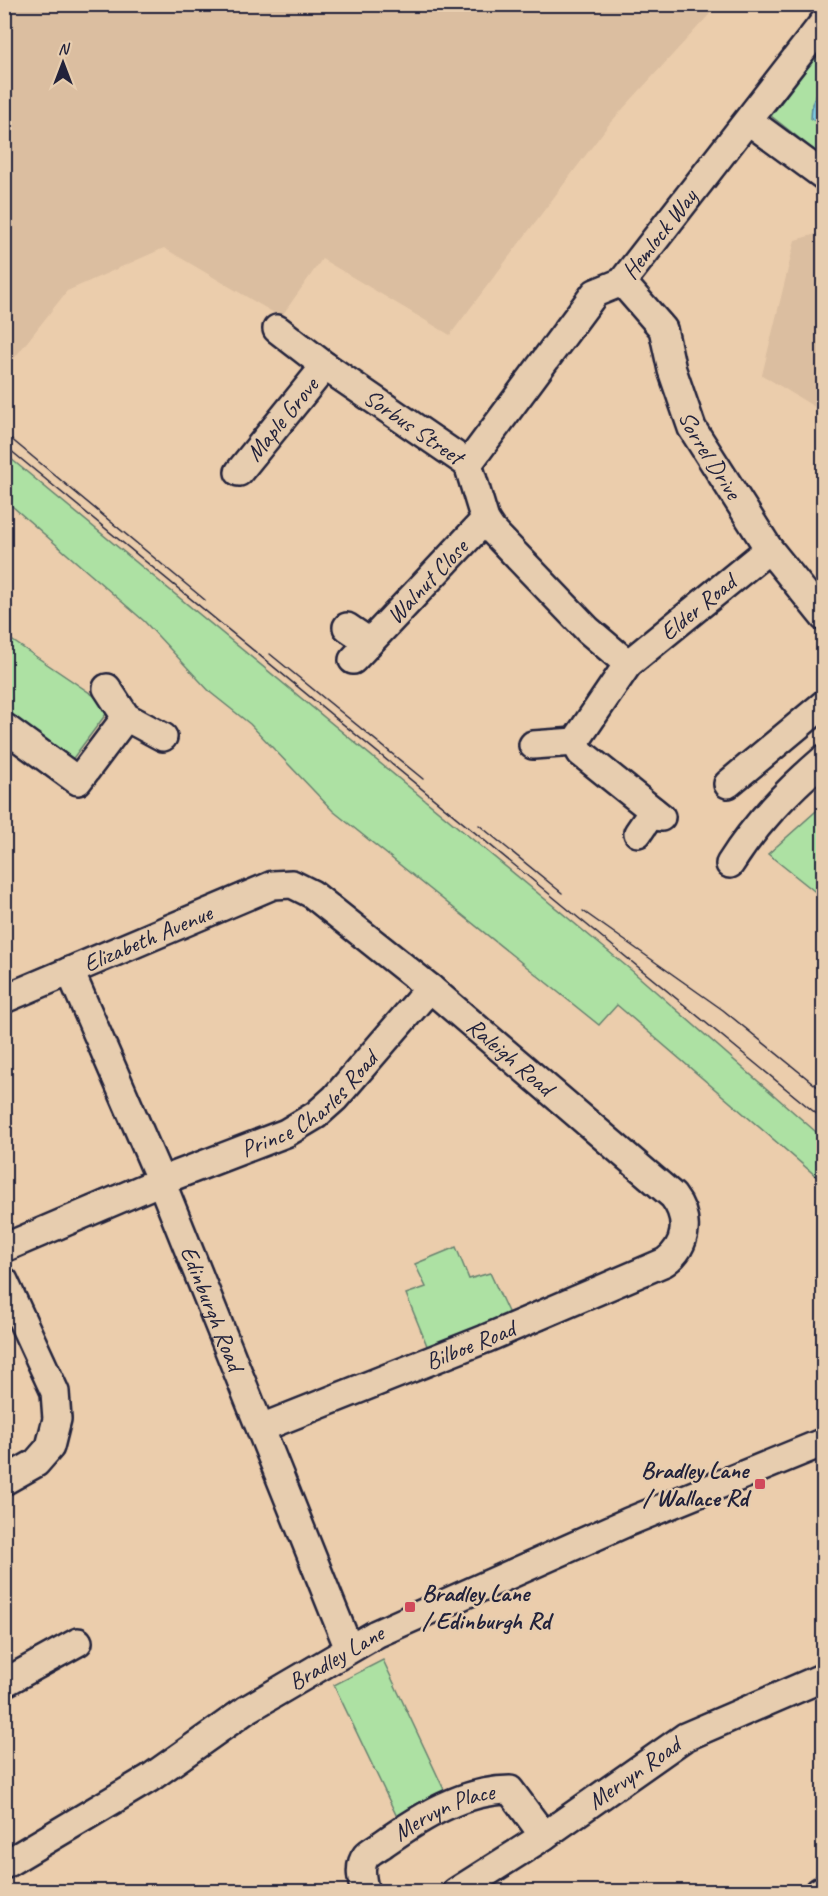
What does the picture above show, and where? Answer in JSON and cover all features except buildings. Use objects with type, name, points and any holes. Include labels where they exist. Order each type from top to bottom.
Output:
[{"type":"street","name":"Hemlock Way","points":[[468,464],[595,293],[622,282],[824,22]]},
{"type":"street","points":[[749,121],[824,176]]},
{"type":"street","name":"Sorrel Drive","points":[[622,282],[663,329],[672,370],[692,428],[769,549],[824,617]]},
{"type":"street","name":"Sorbus Street","points":[[278,329],[325,366],[468,464],[485,520],[588,630],[628,664]]},
{"type":"street","name":"Maple Grove","points":[[239,472],[325,366]]},
{"type":"street","name":"Walnut Close","points":[[347,627],[361,651],[485,520]]},
{"type":"street","name":"Elder Road","points":[[575,742],[628,664],[769,549]]},
{"type":"street","points":[[107,688],[126,717],[163,737]]},
{"type":"street","points":[[729,784],[824,704]]},
{"type":"street","points":[[4,728],[78,781],[126,717]]},
{"type":"street","points":[[532,745],[575,742],[581,753],[657,814],[639,833]]},
{"type":"street","points":[[730,864],[752,830],[787,791],[824,759]]},
{"type":"street","name":"Elizabeth Avenue","points":[[4,999],[273,885],[292,884]]},
{"type":"street","name":"Raleigh Road","points":[[292,884],[312,894],[430,988],[673,1196],[681,1207],[685,1227],[684,1240],[675,1254]]},
{"type":"street","name":"Edinburgh Road","points":[[70,971],[161,1181],[350,1648]]},
{"type":"street","name":"Prince Charles Road","points":[[4,1248],[161,1181],[286,1133],[316,1115],[430,988]]},
{"type":"street","name":"Bilboe Road","points":[[261,1428],[485,1339],[665,1262],[675,1254]]},
{"type":"street","points":[[4,1281],[55,1392],[57,1419],[50,1447],[36,1463],[4,1480]]},
{"type":"street","name":"Bradley Lane","points":[[4,1865],[150,1778],[246,1710],[386,1629],[628,1522],[824,1442]]},
{"type":"street","points":[[4,1683],[78,1642]]},
{"type":"street","name":"Mervyn Road","points":[[463,1890],[685,1737],[824,1677]]},
{"type":"street","name":"Mervyn Place","points":[[364,1892],[360,1871],[365,1857],[404,1829],[453,1803],[489,1790],[510,1790],[544,1836]]},
{"type":"street","points":[[819,1892],[824,1889]]},
{"type":"shaded area","points":[[5,5],[718,5],[610,123],[450,335],[322,259],[281,317],[164,248],[67,291],[5,370]]},
{"type":"shaded area","points":[[823,232],[823,412],[762,375],[795,240]]},
{"type":"green space","points":[[823,47],[823,157],[771,116]]},
{"type":"green space","points":[[5,454],[631,970],[823,1138],[823,1182],[617,1005],[599,1025],[333,811],[250,724],[211,693],[144,621],[5,500]]},
{"type":"green space","points":[[7,637],[106,704],[106,714],[71,761],[5,715],[4,640]]},
{"type":"green space","points":[[823,805],[823,898],[768,854]]},
{"type":"green space","points":[[456,1247],[469,1279],[490,1273],[509,1314],[428,1348],[406,1294],[426,1287],[415,1264]]},
{"type":"green space","points":[[383,1660],[447,1796],[399,1821],[334,1685]]},
{"type":"water","points":[[824,86],[823,124],[811,119],[812,104],[820,87]]},
{"type":"tram line","points":[[4,433],[205,600]]},
{"type":"tram line","points":[[4,445],[824,1120]]},
{"type":"tram line","points":[[270,654],[423,779]]},
{"type":"tram line","points":[[479,825],[562,893]]},
{"type":"tram line","points":[[583,911],[723,1010],[824,1092]]},
{"type":"place","name":"Bradley Lane / Wallace Rd","points":[[760,1484]]},
{"type":"place","name":"Bradley Lane / Edinburgh Rd","points":[[410,1607]]}]
